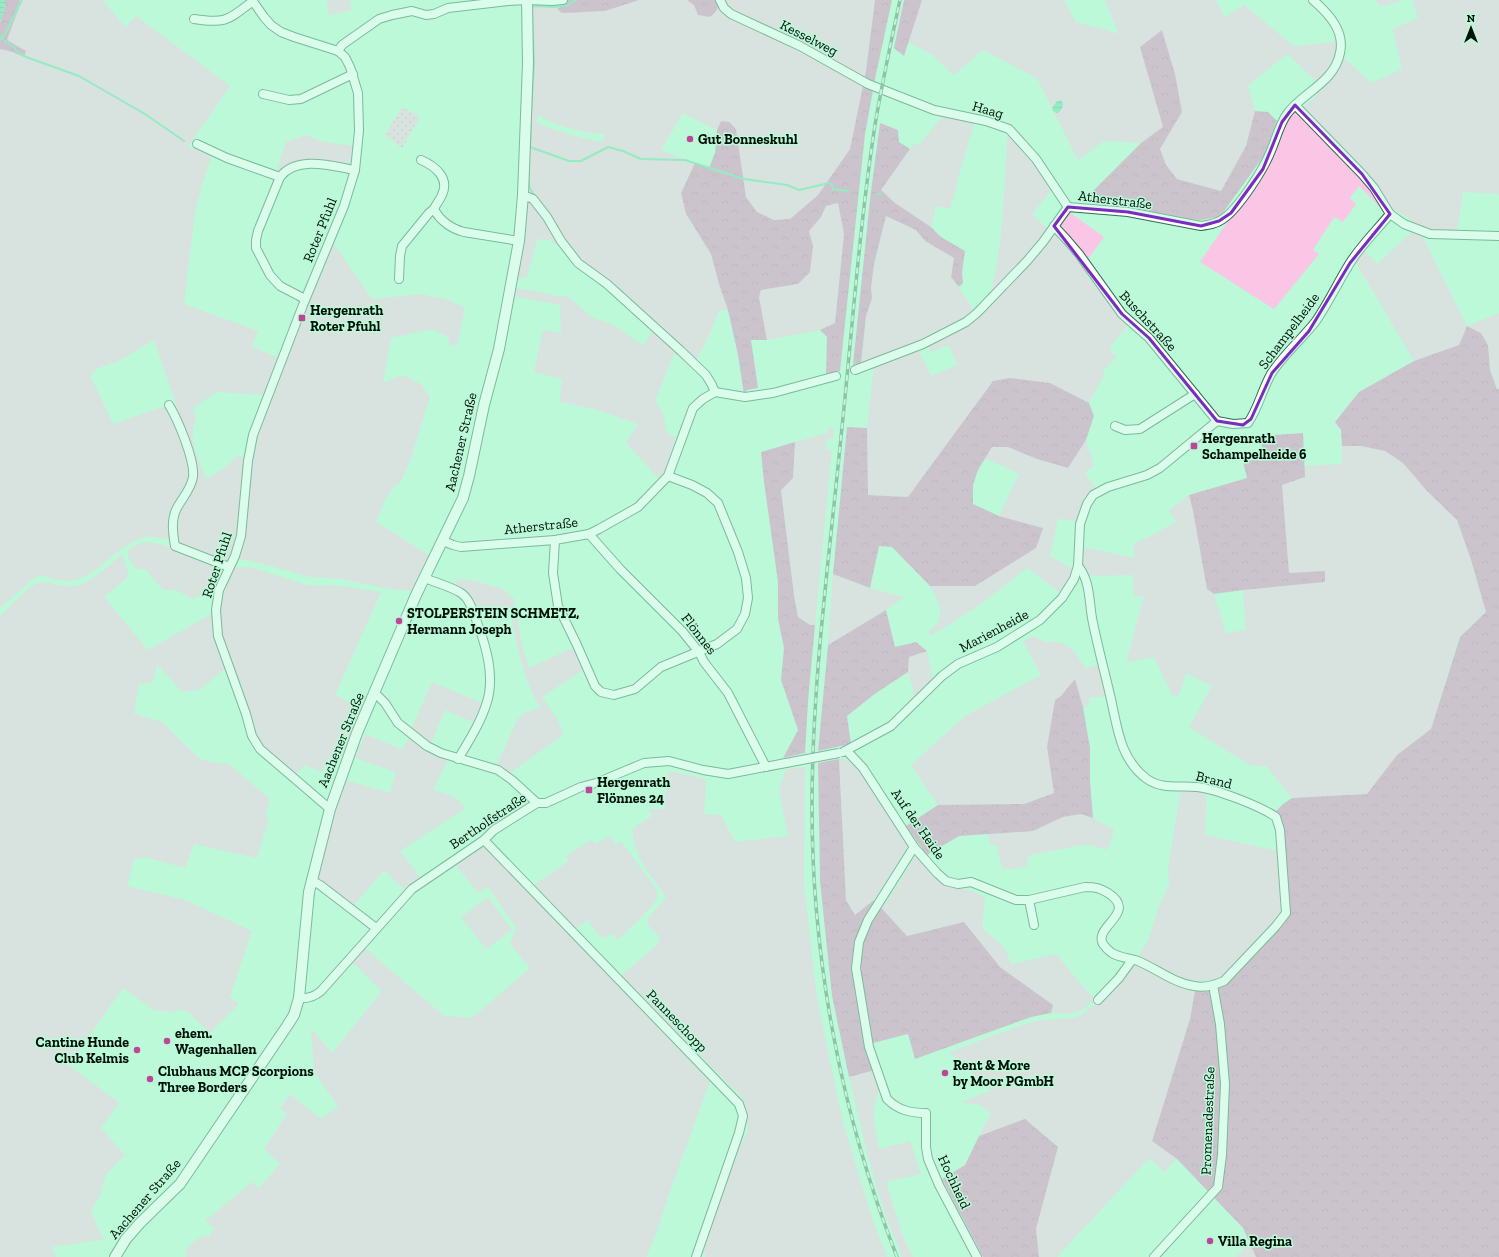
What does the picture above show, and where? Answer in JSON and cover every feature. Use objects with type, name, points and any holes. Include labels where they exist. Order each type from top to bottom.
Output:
[{"type":"street","points":[[194,19],[216,22],[225,20],[252,1],[264,17],[281,32],[338,51],[342,45],[379,19],[392,15],[412,11],[426,15],[434,14],[448,8],[527,0],[563,0]]},
{"type":"street","name":"Aachener Straße","points":[[115,1257],[126,1240],[140,1223],[180,1184],[294,1015],[298,998],[304,932],[311,880],[330,810],[357,733],[424,578],[463,498],[484,405],[499,349],[519,241],[523,195],[528,63],[527,0]]},
{"type":"street","name":"Kesselweg","points":[[720,0],[724,8],[731,14],[800,46],[868,84],[890,93]]},
{"type":"street","name":"Atherstraße","points":[[855,370],[923,344],[966,322],[977,313],[1027,261],[1068,207],[1128,212],[1200,226],[1211,225],[1231,213],[1259,174],[1270,154],[1282,122],[1288,113],[1323,83],[1332,72],[1340,53],[1340,31],[1331,17],[1315,1]]},
{"type":"street","name":"Roter Pfuhl","points":[[330,810],[260,750],[252,736],[246,714],[218,636],[216,610],[219,590],[235,556],[241,536],[248,461],[253,434],[305,299],[339,219],[355,170],[359,131],[358,93],[353,74],[345,57],[338,51]]},
{"type":"street","points":[[263,94],[289,100],[301,99],[353,74]]},
{"type":"street","name":"Haag","points":[[890,93],[934,110],[986,121],[1009,129],[1036,159],[1068,207]]},
{"type":"street","points":[[1296,105],[1362,174],[1374,188],[1390,214],[1404,224],[1430,234],[1499,236]]},
{"type":"street","points":[[197,144],[227,158],[280,177]]},
{"type":"street","points":[[399,279],[402,246],[434,209],[443,193],[443,178],[438,170],[422,160]]},
{"type":"street","points":[[305,299],[280,286],[270,275],[256,248],[258,231],[280,177],[284,172],[313,163],[355,170]]},
{"type":"street","points":[[523,195],[533,199],[547,217],[561,241],[578,263],[607,284],[706,375],[715,392],[745,397],[773,393],[836,376]]},
{"type":"street","points":[[434,209],[444,222],[458,230],[519,241]]},
{"type":"street","name":"Schampelheide","points":[[1217,421],[1243,425],[1248,423],[1260,395],[1272,373],[1322,313],[1357,252],[1390,214]]},
{"type":"street","name":"Buschstraße","points":[[1054,226],[1075,249],[1122,314],[1149,338],[1217,421]]},
{"type":"street","name":"Atherstraße","points":[[443,541],[453,546],[461,547],[555,540],[588,534],[611,524],[638,507],[668,476],[693,408],[703,399],[715,392]]},
{"type":"street","points":[[1115,426],[1125,430],[1140,429],[1195,394]]},
{"type":"street","points":[[170,405],[188,451],[193,471],[193,478],[189,489],[176,508],[174,516],[173,532],[175,546],[229,567]]},
{"type":"street","name":"Marienheide","points":[[786,764],[843,752],[891,726],[942,676],[958,664],[998,647],[1040,620],[1062,598],[1074,579],[1078,566],[1080,524],[1087,504],[1093,495],[1108,487],[1147,475],[1160,468],[1217,421]]},
{"type":"street","points":[[555,540],[553,573],[558,606],[578,645],[595,686],[601,692],[614,695],[635,689],[661,667],[716,644],[737,629],[745,614],[748,598],[746,578],[738,552],[718,503],[707,493],[692,485],[668,476]]},
{"type":"street","name":"Flönnes","points":[[588,534],[620,569],[682,630],[699,652],[704,662],[728,693],[766,767]]},
{"type":"street","name":"Brand","points":[[1078,566],[1083,572],[1086,580],[1094,630],[1117,731],[1129,759],[1135,768],[1157,784],[1168,787],[1197,787],[1212,790],[1276,817],[1280,830],[1286,913],[1276,926],[1224,981],[1213,985]]},
{"type":"street","points":[[424,578],[461,594],[469,602],[483,637],[490,673],[490,687],[487,702],[474,732],[458,759]]},
{"type":"street","points":[[375,693],[385,703],[393,716],[404,729],[427,746],[458,759],[498,770],[512,780],[537,803]]},
{"type":"street","name":"Auf der Heide","points":[[843,752],[864,768],[914,847],[946,881],[958,884],[971,882],[1016,900],[1029,900],[1085,887],[1101,889],[1117,899],[1119,903],[1119,910],[1103,935],[1102,940],[1104,946],[1112,953],[1137,961],[1183,983],[1198,987],[1213,985]]},
{"type":"street","name":"Bertholfstraße","points":[[298,998],[310,998],[316,996],[416,885],[484,840],[494,830],[537,803],[546,802],[644,763],[669,761],[703,770],[728,774],[786,764]]},
{"type":"street","name":"Panneschopp","points":[[484,840],[739,1104],[743,1116],[739,1133],[696,1257]]},
{"type":"street","name":"Hochheid","points":[[914,847],[868,920],[859,942],[856,968],[869,1047],[887,1099],[893,1105],[903,1110],[914,1113],[926,1113],[926,1147],[928,1159],[939,1185],[977,1257]]},
{"type":"street","points":[[311,880],[320,884],[376,928]]},
{"type":"street","points":[[1029,900],[1034,925]]},
{"type":"street","points":[[1098,1000],[1119,978],[1132,960]]},
{"type":"street","name":"Promenadestraße","points":[[1154,1257],[1218,1187],[1222,1155],[1225,1084],[1220,1024],[1213,985]]},
{"type":"highlighted area","points":[[1295,105],[1362,174],[1390,214],[1350,263],[1309,331],[1272,373],[1251,419],[1243,425],[1217,421],[1149,338],[1122,314],[1054,226],[1068,207],[1128,212],[1201,226],[1219,221],[1231,213],[1263,169],[1282,122]]},
{"type":"shaded area","points":[[0,0],[5,0],[5,5],[0,23]]},
{"type":"shaded area","points":[[19,0],[103,0],[125,27],[136,16],[230,86],[188,147],[212,156],[202,184],[195,212],[184,304],[258,331],[252,347],[279,358],[264,395],[217,392],[193,408],[196,420],[192,434],[193,442],[206,479],[227,466],[238,456],[245,457],[242,514],[239,531],[236,545],[231,556],[225,562],[178,545],[177,526],[179,512],[193,484],[195,471],[191,452],[172,406],[176,404],[154,340],[117,362],[98,368],[90,375],[113,424],[159,408],[164,407],[170,409],[191,465],[191,479],[171,514],[170,522],[172,541],[150,537],[136,540],[116,553],[88,575],[78,579],[68,581],[41,575],[32,580],[0,608],[0,50],[12,52],[23,57],[26,52],[7,40],[21,2]]},
{"type":"shaded area","points":[[327,0],[350,0],[352,10],[329,15]]},
{"type":"shaded area","points":[[534,0],[568,0],[557,8],[584,11],[605,11],[639,0],[687,0],[694,5],[720,0],[875,0],[866,71],[850,149],[818,195],[790,219],[774,220],[757,212],[746,197],[736,129],[721,121],[717,130],[683,113],[661,150],[695,163],[681,193],[686,214],[711,254],[728,310],[719,310],[708,338],[699,355],[690,367],[674,353],[655,402],[663,414],[665,428],[669,434],[676,437],[665,472],[658,478],[626,443],[638,424],[594,409],[559,402],[562,379],[534,372],[543,330],[561,333],[560,305],[513,296],[514,288],[562,297],[567,295],[591,317],[614,325],[643,346],[653,330],[563,249],[549,240],[537,239],[527,277],[516,279],[524,237],[530,6],[535,4]],"holes":[[[538,115],[555,124],[584,132],[605,134],[603,142],[586,139],[537,123]]]},
{"type":"shaded area","points":[[922,0],[1064,0],[1076,22],[1119,34],[1105,0],[1216,0],[1225,17],[1244,5],[1294,46],[1338,42],[1336,55],[1330,68],[1327,73],[1317,82],[1287,54],[1248,86],[1255,111],[1246,146],[1221,191],[1177,179],[1166,165],[1160,149],[1182,112],[1175,74],[1162,30],[1140,47],[1163,127],[1141,143],[1104,141],[1078,160],[1037,78],[983,50],[954,75],[932,55],[908,42]]},
{"type":"shaded area","points":[[1376,0],[1404,0],[1380,7]]},
{"type":"shaded area","points":[[1413,0],[1499,0],[1499,194],[1463,192],[1457,232],[1437,233],[1411,224],[1409,218],[1393,209],[1380,208],[1359,186],[1350,198],[1356,204],[1343,222],[1334,217],[1313,250],[1319,254],[1274,309],[1200,262],[1226,224],[1267,170],[1286,123],[1292,113],[1310,102],[1322,89],[1337,70],[1343,57],[1371,83],[1402,69],[1393,29],[1418,18]]},
{"type":"shaded area","points":[[1061,100],[1063,103],[1062,109],[1057,113],[1053,111],[1052,108],[1057,101]]},
{"type":"shaded area","points":[[402,107],[420,117],[402,148],[385,135]]},
{"type":"shaded area","points":[[944,114],[974,124],[950,209],[936,206],[931,227],[895,203],[881,190],[910,149],[915,143],[919,145]]},
{"type":"shaded area","points":[[1008,131],[1033,160],[1051,191],[1032,214],[1055,236],[1069,212],[1104,237],[1088,259],[1087,276],[1128,325],[1110,347],[1111,353],[1117,356],[1102,372],[1105,374],[1089,403],[1050,383],[993,381],[909,497],[868,495],[867,428],[874,366],[918,349],[931,376],[957,365],[949,345],[931,352],[928,345],[954,332],[996,294],[991,291],[999,252]]},
{"type":"shaded area","points":[[306,135],[323,142],[354,146],[352,161],[338,164],[311,159],[292,164],[281,170],[277,170],[286,142]]},
{"type":"shaded area","points":[[838,203],[844,234],[835,323],[820,330],[767,340],[759,297],[761,290],[798,284],[813,246],[809,231],[821,217],[826,206]]},
{"type":"shaded area","points":[[886,216],[916,230],[925,241],[954,258],[951,277],[974,310],[934,335],[861,363],[866,316],[872,298],[871,288],[874,264]]},
{"type":"shaded area","points":[[1411,233],[1423,237],[1467,326],[1459,345],[1414,361],[1356,263],[1365,251],[1377,264]]},
{"type":"shaded area","points":[[334,244],[372,299],[422,294],[445,299],[465,307],[457,346],[450,345],[448,337],[432,329],[391,338],[383,383],[402,375],[421,384],[430,397],[410,461],[400,483],[393,487],[384,502],[376,522],[429,555],[413,591],[383,588],[342,579],[309,577],[264,564],[237,559],[250,462],[255,438],[280,378],[292,343]]},
{"type":"shaded area","points":[[1499,313],[1498,390],[1490,370],[1488,345],[1481,333],[1467,326]]},
{"type":"shaded area","points":[[830,427],[834,430],[833,439],[827,439],[826,449],[832,450],[815,625],[810,625],[798,617],[781,489],[793,478],[795,442],[827,433]]},
{"type":"shaded area","points":[[1086,440],[1094,465],[1085,473],[1096,489],[1083,503],[1077,521],[1058,519],[1050,556],[1074,570],[1061,593],[1027,568],[980,605],[931,636],[929,632],[937,623],[941,613],[935,594],[930,586],[975,586],[1043,528],[999,516],[1019,474],[985,458],[992,447],[1008,447],[1037,459],[1068,468]]},
{"type":"shaded area","points":[[1342,446],[1361,446],[1385,451],[1403,463],[1427,491],[1457,520],[1471,560],[1486,612],[1459,637],[1431,729],[1397,755],[1367,795],[1292,798],[1266,766],[1251,766],[1189,727],[1212,686],[1186,673],[1179,695],[1173,697],[1154,657],[1128,662],[1127,660],[1144,596],[1134,596],[1133,575],[1091,576],[1082,563],[1083,547],[1134,558],[1134,543],[1147,538],[1176,522],[1169,510],[1189,495],[1207,589],[1214,594],[1226,634],[1246,629],[1243,590],[1325,582],[1325,571],[1289,573],[1282,485],[1305,477],[1305,466],[1342,464]]},
{"type":"shaded area","points":[[144,542],[151,542],[170,548],[220,570],[214,589],[193,599],[176,590],[163,590],[146,570],[135,568],[128,557],[128,550],[135,545]]},
{"type":"shaded area","points":[[122,554],[128,572],[127,578],[104,597],[148,650],[213,613],[226,668],[201,689],[182,692],[157,664],[152,683],[139,684],[134,714],[162,722],[200,759],[216,763],[229,764],[270,799],[265,817],[269,818],[257,858],[194,844],[185,868],[145,857],[134,859],[127,886],[185,900],[252,931],[230,997],[239,1004],[210,1033],[188,1012],[177,1009],[174,1013],[170,1011],[155,1011],[123,988],[69,1065],[119,1103],[101,1128],[125,1155],[106,1175],[100,1195],[91,1211],[100,1233],[106,1241],[99,1240],[52,1247],[56,1257],[0,1257],[0,616],[21,595],[34,585],[43,582],[68,586],[80,584],[93,578]]},
{"type":"shaded area","points":[[233,568],[253,568],[307,585],[342,586],[381,592],[335,695],[362,708],[343,755],[328,759],[322,772],[304,765],[296,776],[263,749],[255,736],[250,714],[222,634],[220,616],[221,602]]},
{"type":"shaded area","points":[[833,574],[870,588],[904,597],[886,610],[828,645]]},
{"type":"shaded area","points":[[457,579],[471,580],[503,589],[514,599],[522,646],[529,668],[575,647],[583,670],[542,697],[558,720],[563,735],[510,773],[497,765],[517,720],[516,717],[520,719],[522,714],[541,707],[535,698],[525,674],[509,607],[477,613],[469,596],[455,585]]},
{"type":"shaded area","points":[[1033,636],[1048,643],[1051,641],[1065,644],[1073,650],[1086,669],[1100,664],[1107,696],[1089,698],[1089,706],[1083,707],[1075,679],[1060,697],[1047,747],[1054,793],[1024,804],[938,805],[911,765],[965,716],[1041,675],[1023,641]]},
{"type":"shaded area","points":[[927,651],[933,680],[915,698],[908,672],[909,657]]},
{"type":"shaded area","points":[[432,682],[482,703],[473,722],[445,710],[431,743],[411,730]]},
{"type":"shaded area","points":[[365,734],[403,750],[409,737],[427,750],[448,759],[433,790],[451,796],[465,808],[400,851],[420,877],[404,889],[384,870],[353,906],[316,878],[345,780],[390,793],[396,772],[355,758]]},
{"type":"shaded area","points":[[839,759],[846,759],[856,767],[874,788],[890,812],[910,848],[874,900],[855,916],[846,900]]},
{"type":"shaded area","points":[[805,767],[804,885],[817,998],[843,1123],[872,1218],[887,1257],[705,1257],[703,1251],[736,1156],[748,1130],[746,1113],[741,1096],[620,977],[658,944],[660,937],[648,925],[648,918],[666,897],[639,856],[633,838],[633,828],[652,816],[649,809],[664,809],[668,771],[706,779],[704,814],[721,815],[735,842],[788,836],[779,789],[786,769]]},
{"type":"shaded area","points":[[1181,788],[1207,791],[1205,835],[1278,851],[1283,910],[1280,917],[1229,971],[1218,979],[1203,981],[1186,980],[1139,956],[1149,938],[1158,909],[1169,884],[1168,868]]},
{"type":"shaded area","points":[[1081,814],[1093,818],[1114,830],[1108,850],[1090,845],[1082,845],[1027,856],[1028,866],[1012,869],[1002,868],[997,845],[990,845],[988,833],[1033,831],[1063,817]]},
{"type":"shaded area","points":[[610,836],[616,845],[621,841],[657,890],[657,899],[655,903],[617,940],[613,934],[602,938],[587,920],[575,929],[534,885],[569,861],[566,856],[591,840],[595,844]]},
{"type":"shaded area","points":[[484,846],[710,1081],[669,1194],[657,1232],[646,1257],[186,1257],[185,1252],[192,1243],[201,1237],[209,1236],[215,1228],[205,1221],[251,1182],[259,1188],[280,1164],[264,1149],[287,1114],[280,1108],[290,1094],[321,1119],[338,1107],[314,1071],[311,1028],[332,1053],[382,991],[353,963],[365,948],[444,1016],[472,1018],[530,968],[510,944],[516,928],[491,891],[487,887],[478,893],[455,864]]},
{"type":"shaded area","points":[[916,855],[946,884],[971,891],[985,897],[982,928],[1005,948],[1011,964],[1056,954],[1095,1000],[1080,1011],[1065,1014],[1051,1013],[1053,1005],[1000,967],[964,922],[907,936],[882,909]]},
{"type":"shaded area","points":[[488,897],[512,930],[486,949],[461,917]]},
{"type":"shaded area","points":[[1135,965],[1180,986],[1195,991],[1190,1019],[1152,1141],[1177,1159],[1164,1172],[1149,1158],[1057,1257],[1039,1257],[1036,1229],[1058,1147],[1025,1119],[979,1136],[991,1113],[979,1105],[961,1102],[991,1091],[949,1052],[1028,1023],[1041,1020],[1080,1016],[1098,1002]]},
{"type":"shaded area","points":[[876,1070],[881,1088],[877,1096],[874,1111],[879,1149],[910,1141],[921,1174],[886,1182],[903,1237],[913,1257],[902,1257],[884,1212],[867,1153],[849,1077]]},
{"type":"shaded area","points":[[1249,1242],[1256,1257],[1236,1257]]},
{"type":"green space","points":[[5,0],[19,0],[21,2],[7,40],[26,51],[24,57],[12,52],[0,50],[0,23]]},
{"type":"green space","points":[[568,0],[639,0],[605,11],[562,13],[557,9]]},
{"type":"green space","points":[[687,0],[720,0],[717,10],[710,17],[698,15],[694,5]]},
{"type":"green space","points":[[875,0],[892,0],[865,134],[840,371],[826,374],[827,337],[820,330],[835,323],[844,234],[838,203],[826,206],[821,217],[809,231],[813,246],[810,272],[798,284],[761,290],[759,297],[767,340],[751,340],[758,388],[747,390],[744,394],[738,355],[728,310],[711,254],[686,214],[681,193],[695,163],[709,168],[715,153],[717,130],[721,121],[729,122],[736,129],[746,197],[757,212],[774,220],[790,219],[818,195],[850,149],[866,71]]},
{"type":"green space","points":[[904,0],[922,0],[904,56],[894,48]]},
{"type":"green space","points":[[1162,30],[1175,74],[1182,112],[1160,149],[1166,165],[1177,179],[1221,191],[1246,146],[1255,111],[1268,112],[1277,121],[1265,154],[1220,217],[1200,220],[1177,218],[1146,210],[1093,203],[1086,198],[1141,143],[1163,127],[1140,47]]},
{"type":"green space","points":[[880,123],[898,130],[899,142],[910,149],[881,190],[895,203],[931,227],[941,237],[965,251],[962,273],[963,283],[959,287],[951,277],[954,258],[925,241],[916,230],[886,216],[874,264],[871,288],[872,298],[866,316],[861,363],[853,365],[870,199]]},
{"type":"green space","points":[[1467,326],[1481,333],[1488,345],[1490,370],[1497,389],[1499,389],[1499,1257],[1256,1257],[1243,1228],[1177,1159],[1152,1141],[1190,1019],[1195,991],[1211,990],[1289,914],[1275,812],[1292,798],[1367,794],[1397,755],[1431,729],[1460,637],[1486,612],[1471,560],[1457,520],[1427,491],[1403,463],[1385,451],[1361,446],[1342,446],[1341,430],[1335,422],[1359,392],[1414,361],[1459,345]]},
{"type":"green space","points":[[1010,378],[1050,383],[1089,403],[1094,416],[1086,440],[1068,468],[1037,459],[1008,447],[992,447],[978,470],[973,485],[973,504],[999,516],[1043,528],[1036,548],[975,586],[930,586],[892,547],[879,546],[870,588],[833,574],[847,427],[867,428],[868,495],[908,497],[993,381]]},
{"type":"green space","points":[[1303,433],[1305,477],[1282,485],[1289,573],[1325,571],[1325,582],[1214,594],[1207,589],[1189,495],[1247,478],[1243,462],[1264,458],[1260,436]]},
{"type":"green space","points":[[795,442],[793,478],[781,490],[798,617],[810,625],[815,625],[805,753],[783,758],[798,730],[781,680],[784,648],[778,619],[778,582],[761,452]]},
{"type":"green space","points":[[886,610],[895,647],[916,642],[927,651],[909,657],[908,672],[876,693],[847,716],[851,744],[818,751],[828,645]]},
{"type":"green space","points":[[1075,679],[1083,707],[1090,748],[1090,781],[1093,818],[1081,814],[1063,817],[1033,831],[959,836],[927,855],[906,826],[938,805],[1024,804],[1054,793],[1047,747],[1055,700],[1060,697]]},
{"type":"green space","points":[[839,759],[846,900],[855,915],[874,900],[907,936],[964,922],[1000,967],[1053,1005],[1051,1013],[1031,1017],[915,1059],[908,1034],[873,1043],[879,1069],[849,1077],[832,996],[820,881],[818,763]]},
{"type":"green space","points":[[1025,1119],[1058,1147],[1036,1229],[1039,1257],[983,1257],[942,1179],[965,1165],[979,1136]]},
{"type":"waterway","points":[[0,39],[6,32],[22,0]]},
{"type":"waterway","points":[[532,16],[532,8],[535,6],[554,7],[568,5],[576,0]]},
{"type":"waterway","points":[[531,114],[534,62],[532,15]]},
{"type":"waterway","points":[[1,38],[26,57],[79,76],[145,114],[184,141]]},
{"type":"waterway","points":[[531,123],[530,147],[569,161],[581,161],[608,147],[623,151],[641,159],[685,160],[744,179],[787,185],[799,190],[829,183],[832,184],[833,189],[848,191]]},
{"type":"waterway","points":[[529,173],[529,186],[535,197]]},
{"type":"railway","points":[[897,1257],[877,1203],[860,1148],[845,1092],[834,1036],[824,979],[817,922],[813,864],[812,807],[818,668],[860,242],[875,125],[900,0]]},
{"type":"place","name":"Gut Bonneskuhl","points":[[690,139]]},
{"type":"place","name":"Hergenrath Roter Pfuhl","points":[[302,318]]},
{"type":"place","name":"Hergenrath Schampelheide 6","points":[[1194,446]]},
{"type":"place","name":"STOLPERSTEIN SCHMETZ, Hermann Joseph","points":[[399,621]]},
{"type":"place","name":"Hergenrath Flönnes 24","points":[[589,790]]},
{"type":"place","name":"ehem. Wagenhallen","points":[[167,1041]]},
{"type":"place","name":"Cantine Hunde Club Kelmis","points":[[137,1050]]},
{"type":"place","name":"Rent & More by Moor PGmbH","points":[[945,1073]]},
{"type":"place","name":"Clubhaus MCP Scorpions Three Borders","points":[[150,1079]]},
{"type":"place","name":"Villa Regina","points":[[1210,1241]]}]
